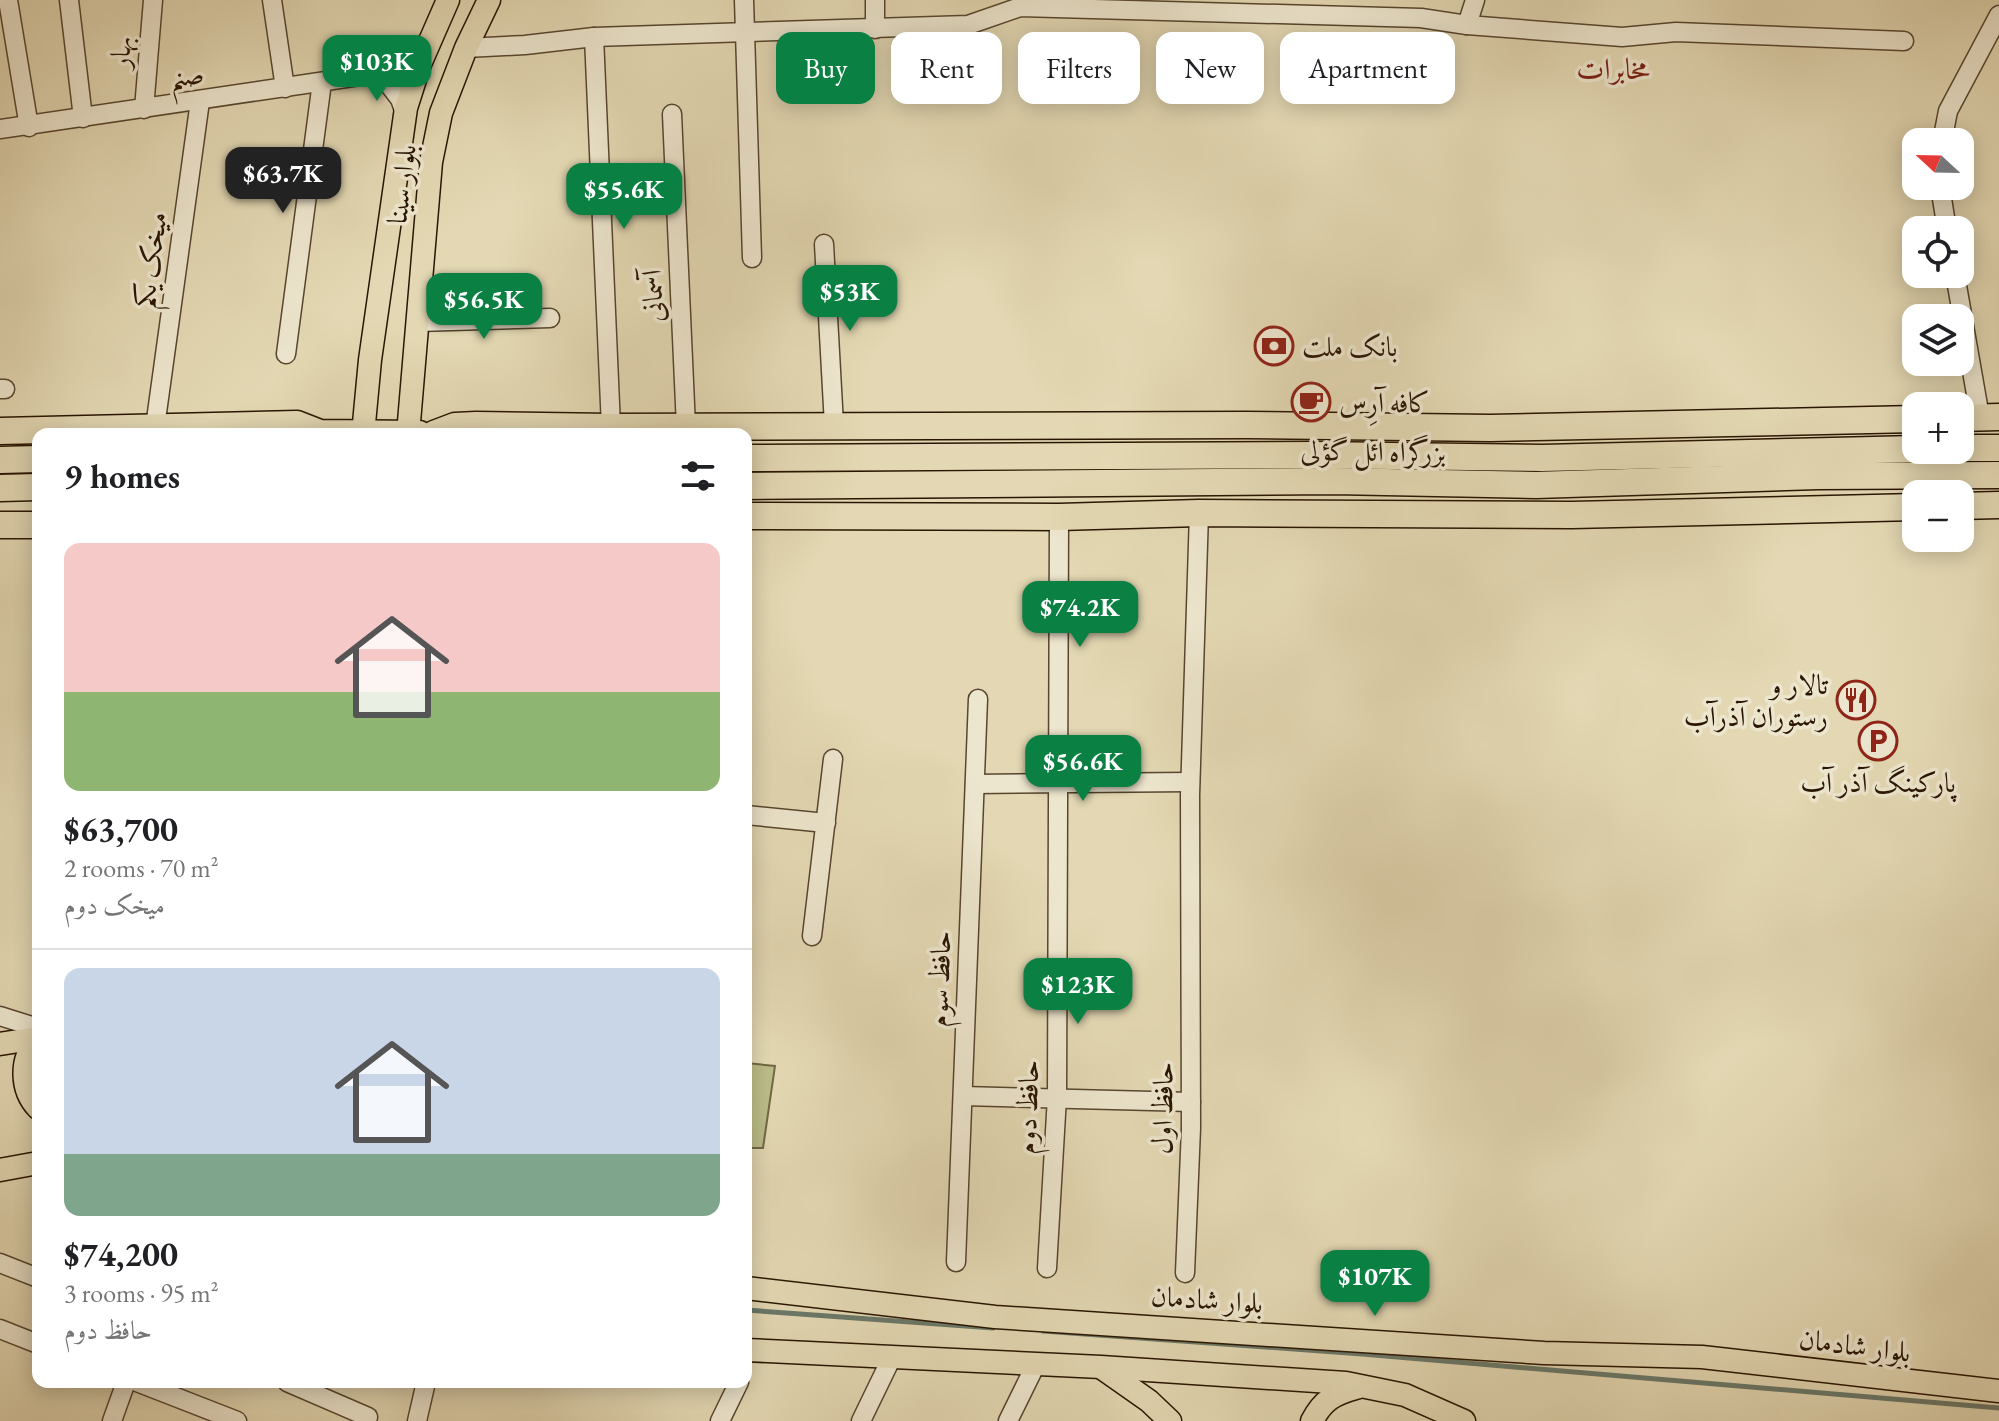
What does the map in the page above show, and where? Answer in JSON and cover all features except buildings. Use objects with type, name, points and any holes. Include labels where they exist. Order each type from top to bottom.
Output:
[{"type":"highway","points":[[450,428],[834,425],[1365,425],[1490,428],[1902,419]]},
{"type":"highway","points":[[116,428],[297,424],[307,428]]},
{"type":"highway","points":[[0,431],[32,430]]},
{"type":"highway","points":[[1974,448],[1999,448]]},
{"type":"highway","name":"بزرگراه ائل گؤلی","points":[[752,458],[1298,455],[1542,458],[1902,449]]},
{"type":"highway","points":[[0,460],[32,459]]},
{"type":"highway","name":"بزرگراه ائل گؤلی","points":[[752,486],[1334,481],[1536,485],[1818,476],[1999,475]]},
{"type":"highway","points":[[0,488],[32,487]]},
{"type":"highway","points":[[1974,506],[1999,505]]},
{"type":"highway","points":[[752,516],[1059,517],[1199,513],[1572,515],[1902,507]]},
{"type":"highway","points":[[0,525],[32,525]]},
{"type":"main road","name":"بلوار سینا","points":[[364,428],[370,360],[406,116],[430,40],[448,0]]},
{"type":"main road","name":"بلوار سینا","points":[[409,428],[431,162],[441,113],[466,48],[489,0]]},
{"type":"main road","points":[[0,1044],[32,1040]]},
{"type":"main road","points":[[32,1046],[25,1065],[24,1082],[32,1102]]},
{"type":"main road","points":[[0,1170],[32,1164]]},
{"type":"main road","name":"بلوار شادمان","points":[[752,1289],[995,1317],[1544,1353],[1702,1357],[1999,1391]]},
{"type":"main road","points":[[752,1356],[892,1357],[1346,1383],[1405,1395],[1464,1421]]},
{"type":"main road","points":[[1101,1367],[1149,1401],[1164,1419]]},
{"type":"main road","points":[[1312,1421],[1329,1397],[1361,1386]]},
{"type":"street","points":[[8,0],[29,127]]},
{"type":"street","points":[[69,0],[83,118]]},
{"type":"street","name":"بهار","points":[[144,109],[153,0]]},
{"type":"street","points":[[272,0],[285,88]]},
{"type":"street","points":[[744,0],[752,258]]},
{"type":"street","points":[[875,0],[875,29]]},
{"type":"street","points":[[1467,25],[1475,0]]},
{"type":"street","points":[[466,48],[594,37],[968,25],[1020,4],[1284,7],[1622,37],[1676,32],[1904,41]]},
{"type":"street","points":[[1945,128],[1948,111],[1999,15]]},
{"type":"street","points":[[594,37],[611,427]]},
{"type":"street","points":[[406,116],[400,99],[380,73],[430,40]]},
{"type":"street","name":"صنم","points":[[0,129],[380,73]]},
{"type":"street","points":[[286,354],[322,82]]},
{"type":"street","name":"میخک یکم","points":[[155,427],[200,101]]},
{"type":"street","name":"آسمانی","points":[[672,114],[686,427]]},
{"type":"street","points":[[824,244],[834,425]]},
{"type":"street","points":[[1957,288],[1980,417]]},
{"type":"street","points":[[418,322],[550,318]]},
{"type":"street","name":"حافظ اول","points":[[1185,1273],[1191,1102],[1190,782],[1199,513]]},
{"type":"street","name":"حافظ دوم","points":[[1047,1268],[1057,1097],[1059,517]]},
{"type":"street","name":"حافظ سوم","points":[[956,1262],[978,699]]},
{"type":"street","points":[[812,936],[833,759]]},
{"type":"street","points":[[975,784],[1190,782]]},
{"type":"street","points":[[752,816],[826,823]]},
{"type":"street","points":[[0,1016],[32,1026]]},
{"type":"street","points":[[963,1096],[1191,1102]]},
{"type":"street","points":[[0,1263],[32,1276]]},
{"type":"street","points":[[0,1329],[32,1342]]},
{"type":"street","points":[[861,1421],[892,1357]]},
{"type":"street","points":[[1008,1421],[1036,1364]]},
{"type":"street","points":[[112,1421],[124,1388]]},
{"type":"street","points":[[152,1388],[237,1421]]},
{"type":"street","points":[[301,1388],[368,1417]]},
{"type":"street","points":[[417,1421],[425,1388]]},
{"type":"street","points":[[720,1421],[736,1388]]},
{"type":"green space","points":[[752,1064],[775,1066],[763,1148],[752,1148]]},
{"type":"waterway","points":[[752,1310],[993,1328]]},
{"type":"waterway","points":[[1043,1331],[1362,1354],[1999,1408]]},
{"type":"place","name":"بانک ملت","points":[[1274,346]]},
{"type":"place","name":"کافه آرِس","points":[[1311,402]]},
{"type":"place","name":"تالار و رستوران آذرآب","points":[[1856,700]]},
{"type":"place","name":"پارکینگ آذر آب","points":[[1878,741]]},
{"type":"district","name":"مخابرات","points":[[1613,68]]}]
